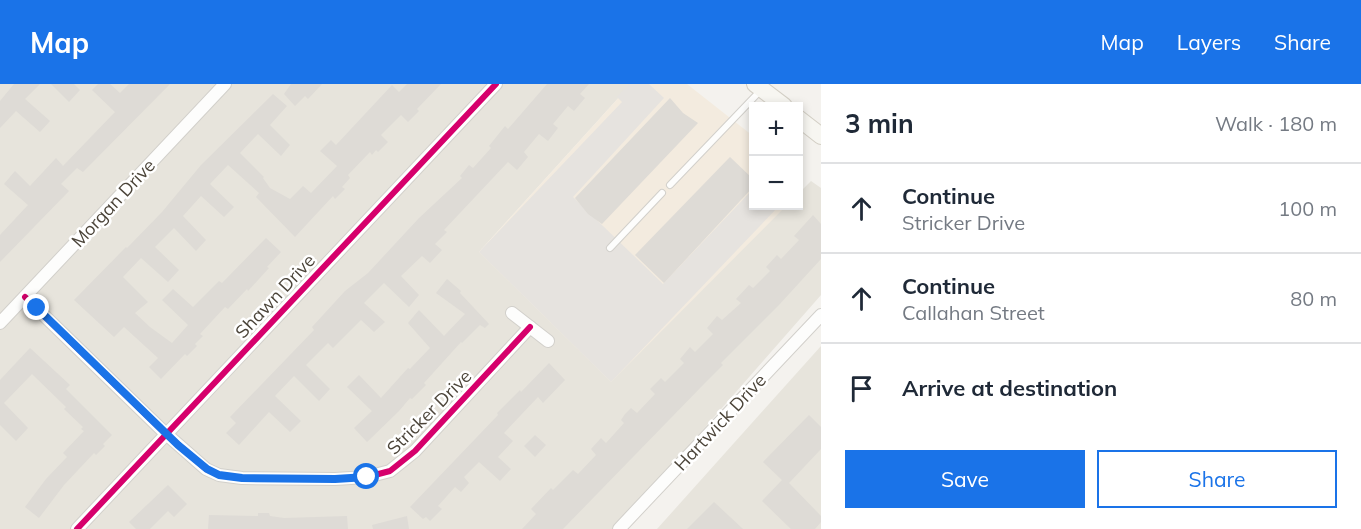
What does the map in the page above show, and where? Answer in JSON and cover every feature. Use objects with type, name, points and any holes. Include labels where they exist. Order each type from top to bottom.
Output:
[{"type":"main road","points":[[758,87],[779,102]]},
{"type":"main road","points":[[803,122],[821,136]]},
{"type":"street","name":"Shawn Drive","points":[[77,529],[496,84]]},
{"type":"street","name":"Morgan Drive","points":[[0,323],[219,86]]},
{"type":"street","name":"Stricker Drive","points":[[25,297],[165,433],[207,469],[229,477],[335,479],[377,475],[390,471],[415,451],[530,327]]},
{"type":"street","points":[[512,313],[548,341]]},
{"type":"street","name":"Hartwick Drive","points":[[619,529],[821,315]]},
{"type":"lane","points":[[670,185],[758,87]]},
{"type":"lane","points":[[610,248],[662,193]]},
{"type":"shaded area","points":[[0,84],[631,84],[479,252],[759,210],[803,210],[803,189],[811,181],[821,188],[821,295],[616,529],[0,529]]},
{"type":"shaded area","points":[[629,84],[649,84],[664,98],[573,197],[663,284],[749,193],[749,210],[775,210],[611,382],[479,252],[622,102],[617,97]]},
{"type":"shaded area","points":[[631,84],[687,84],[749,133],[749,210],[782,210],[611,382],[479,252]]},
{"type":"shaded area","points":[[821,346],[821,529],[657,529]]},
{"type":"building","points":[[14,84],[40,84],[25,99],[50,121],[40,132],[16,111],[0,128],[0,101]]},
{"type":"building","points":[[51,84],[74,84],[80,90],[69,102]]},
{"type":"building","points":[[98,84],[110,84],[120,93],[129,84],[170,84],[83,172],[77,168],[61,184],[69,191],[0,262],[0,235],[28,205],[4,184],[15,171],[30,186],[56,158],[63,166],[115,112],[92,90]]},
{"type":"building","points":[[291,84],[322,84],[308,99],[305,96],[295,106],[284,94]]},
{"type":"building","points":[[407,84],[441,84],[408,122],[401,115],[381,135],[388,142],[378,152],[376,150],[372,155],[370,152],[348,175],[350,178],[342,187],[345,189],[335,199],[333,196],[295,237],[256,197],[259,193],[228,165],[210,184],[234,207],[224,217],[201,196],[183,216],[206,240],[196,251],[174,228],[155,247],[179,270],[168,282],[141,258],[123,277],[148,302],[135,313],[172,343],[188,325],[162,300],[173,289],[193,307],[219,281],[222,283],[266,238],[281,252],[248,291],[247,289],[228,309],[225,307],[200,334],[203,336],[195,344],[197,346],[187,356],[185,354],[161,379],[149,367],[158,358],[124,327],[114,337],[74,300],[162,212],[201,165],[273,94],[287,106],[270,125],[290,145],[281,156],[258,134],[240,153],[264,177],[270,188],[290,199],[303,186],[311,193],[337,166],[320,151],[331,140],[336,145],[392,85],[399,92]]},
{"type":"building","points":[[547,84],[589,84],[580,94],[585,98],[574,111],[568,106],[553,124],[558,128],[548,141],[539,134],[524,152],[528,157],[517,170],[508,162],[444,230],[447,232],[435,244],[442,250],[430,263],[422,256],[401,276],[419,295],[409,307],[384,283],[364,303],[385,322],[374,332],[361,320],[333,348],[328,343],[306,365],[330,389],[319,401],[294,376],[275,396],[301,421],[290,432],[269,412],[239,445],[226,433],[236,423],[230,417],[314,330],[312,327],[345,291],[368,273],[419,218],[462,178],[460,176],[469,165],[473,168],[491,148],[489,146],[505,126],[508,129]]},
{"type":"building","points":[[670,98],[683,113],[698,123],[602,224],[588,214],[575,198]]},
{"type":"building","points":[[730,157],[749,175],[749,191],[664,283],[635,255]]},
{"type":"building","points":[[813,215],[821,224],[821,259],[779,305],[563,529],[522,529],[536,514],[531,509],[551,488],[553,490],[573,470],[578,474],[596,455],[591,449],[601,438],[606,443],[624,423],[621,420],[625,414],[631,408],[637,413],[655,394],[650,389],[661,378],[665,382],[684,363],[680,359],[690,347],[695,352],[713,334],[707,328],[717,316],[722,320],[741,303],[736,299],[749,285],[753,288],[770,271],[766,267],[777,255],[781,259],[799,240],[794,236]]},
{"type":"building","points":[[447,279],[461,291],[460,293],[489,324],[485,328],[480,325],[461,342],[424,383],[426,385],[367,442],[354,428],[372,411],[347,387],[359,375],[381,398],[430,348],[408,323],[419,310],[444,336],[465,314],[436,293]]},
{"type":"building","points":[[30,348],[70,385],[66,389],[112,435],[103,444],[105,446],[96,455],[94,453],[64,485],[39,518],[25,507],[46,479],[67,457],[63,453],[84,431],[81,429],[83,427],[64,409],[66,407],[32,374],[4,403],[28,428],[16,441],[0,425],[0,380]]},
{"type":"building","points":[[549,363],[565,380],[543,403],[538,397],[504,433],[513,441],[498,457],[511,469],[500,481],[479,462],[464,477],[469,483],[461,492],[455,487],[438,506],[442,509],[430,521],[426,517],[423,519],[410,507],[498,415],[497,413]]},
{"type":"building","points":[[809,415],[821,427],[821,449],[789,483],[821,516],[821,522],[815,529],[791,529],[762,501],[782,480],[763,462]]},
{"type":"building","points":[[535,435],[546,445],[535,457],[524,446]]},
{"type":"building","points":[[168,485],[187,504],[174,517],[168,511],[150,529],[136,529],[129,522]]},
{"type":"building","points":[[714,502],[743,529],[687,529]]},
{"type":"building","points":[[258,513],[269,513],[270,516],[284,518],[347,516],[348,529],[208,529],[209,515],[258,516]]},
{"type":"building","points":[[407,516],[409,529],[373,529],[372,525]]},
{"type":"cycle path","points":[[77,529],[496,84]]},
{"type":"cycle path","points":[[25,297],[165,433],[206,469],[219,475],[242,478],[335,479],[367,477],[390,471],[415,451],[530,327]]},
{"type":"route","points":[[37,308],[178,445],[207,469],[219,475],[242,478],[367,477]]}]
